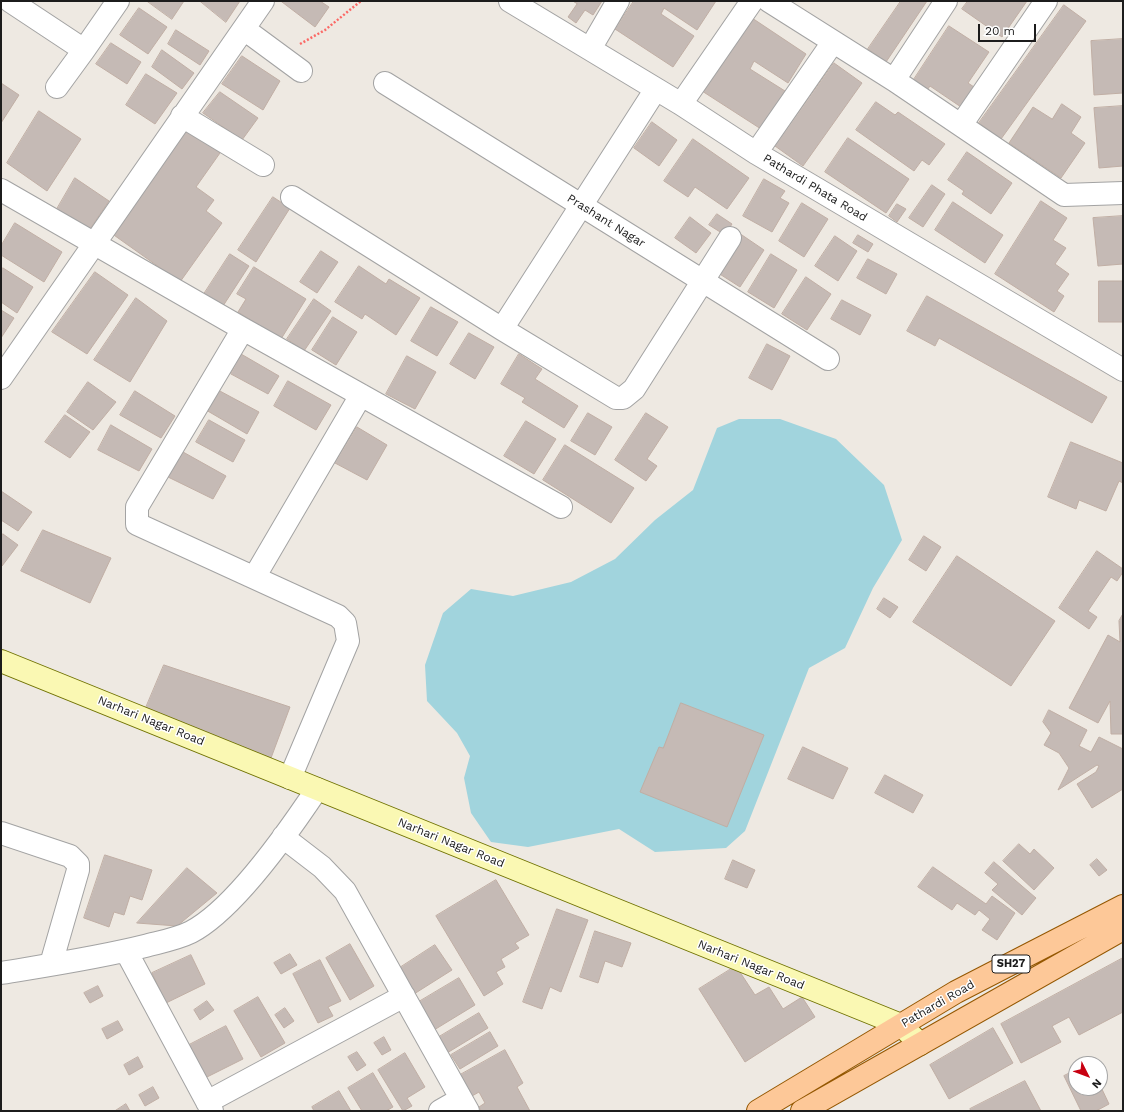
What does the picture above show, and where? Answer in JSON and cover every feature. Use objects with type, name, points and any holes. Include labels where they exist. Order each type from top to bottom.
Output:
[{"type":"main road","name":"Pathardi Road","points":[[758,1111],[956,992],[1123,906]]},
{"type":"main road","points":[[802,1111],[1123,929]]},
{"type":"street","points":[[10,1],[84,50]]},
{"type":"street","points":[[57,88],[118,1]]},
{"type":"street","points":[[1,378],[263,1]]},
{"type":"street","name":"Pathardi Phata Road","points":[[510,1],[682,104],[756,153],[1123,370]]},
{"type":"street","points":[[590,49],[618,1]]},
{"type":"street","points":[[682,104],[752,1]]},
{"type":"street","points":[[769,1],[961,124],[1064,195],[1123,193]]},
{"type":"street","points":[[894,80],[946,1]]},
{"type":"street","points":[[961,124],[1046,1]]},
{"type":"street","points":[[244,29],[301,70]]},
{"type":"street","points":[[756,153],[833,42]]},
{"type":"street","name":"Prashant Nagar","points":[[385,83],[828,359]]},
{"type":"street","points":[[502,329],[656,89]]},
{"type":"street","points":[[182,116],[263,165]]},
{"type":"street","points":[[1,190],[243,329],[561,507]]},
{"type":"street","points":[[292,197],[502,329],[616,398],[623,398],[634,389],[730,238]]},
{"type":"street","points":[[243,329],[137,507],[137,524],[255,576],[338,616],[344,623],[348,641],[290,778]]},
{"type":"street","points":[[255,576],[361,395]]},
{"type":"street","name":"Narhari Nagar Road","points":[[1,661],[901,1025]]},
{"type":"street","points":[[1,973],[126,951],[166,941],[191,932],[212,918],[245,884],[283,837],[317,789]]},
{"type":"street","points":[[1,833],[70,856],[76,860],[78,864],[78,870],[51,964]]},
{"type":"street","points":[[283,837],[322,867],[345,891],[464,1105],[440,1111]]},
{"type":"street","points":[[126,951],[210,1107],[404,996]]},
{"type":"street","points":[[901,1025],[920,1044]]},
{"type":"path","points":[[280,55],[325,30],[361,1]]},
{"type":"water","points":[[739,419],[780,419],[836,439],[884,485],[902,540],[873,588],[845,648],[809,668],[745,831],[726,848],[655,852],[619,829],[528,847],[491,842],[471,813],[464,778],[470,756],[457,733],[427,701],[425,665],[443,613],[471,589],[513,596],[571,582],[615,559],[655,520],[693,490],[717,428]]},
{"type":"building","points":[[147,1],[184,1],[172,19]]},
{"type":"building","points":[[200,1],[240,1],[226,22]]},
{"type":"building","points":[[320,1],[329,7],[315,27],[282,2]]},
{"type":"building","points":[[573,1],[602,1],[593,15],[585,10],[576,23],[568,17],[577,4]]},
{"type":"building","points":[[634,1],[716,1],[697,30],[664,8],[661,14],[694,36],[673,67],[615,29]]},
{"type":"building","points":[[901,1],[927,1],[886,62],[868,49]]},
{"type":"building","points":[[968,1],[1027,1],[1002,37],[962,9]]},
{"type":"building","points":[[1064,5],[1086,21],[1001,139],[979,123]]},
{"type":"building","points":[[139,8],[167,27],[148,54],[120,35]]},
{"type":"building","points":[[752,18],[806,54],[788,83],[754,61],[750,69],[785,91],[761,129],[702,91]]},
{"type":"building","points":[[949,26],[989,52],[968,83],[974,87],[961,107],[930,86],[925,93],[911,84]]},
{"type":"building","points":[[176,30],[209,51],[200,65],[168,44]]},
{"type":"building","points":[[1123,39],[1123,93],[1094,95],[1091,41]]},
{"type":"building","points":[[111,43],[141,62],[127,84],[96,64]]},
{"type":"building","points":[[162,50],[194,73],[182,89],[152,67]]},
{"type":"building","points":[[242,56],[280,81],[263,110],[222,84]]},
{"type":"building","points":[[834,63],[862,83],[803,166],[775,146]]},
{"type":"building","points":[[146,74],[177,93],[155,124],[126,105]]},
{"type":"building","points":[[1,83],[19,95],[1,123]]},
{"type":"building","points":[[220,92],[258,118],[242,140],[203,113]]},
{"type":"building","points":[[876,102],[895,115],[898,112],[945,144],[929,165],[922,160],[914,171],[856,130]]},
{"type":"building","points":[[1062,104],[1081,117],[1071,133],[1085,143],[1061,178],[1009,143],[1033,107],[1052,119]]},
{"type":"building","points":[[1123,106],[1123,166],[1099,168],[1094,108]]},
{"type":"building","points":[[39,111],[81,139],[47,191],[7,163]]},
{"type":"building","points":[[652,122],[677,140],[659,166],[634,148]]},
{"type":"building","points":[[185,128],[220,153],[196,187],[214,200],[206,211],[222,223],[180,282],[111,233]]},
{"type":"building","points":[[848,138],[909,179],[886,213],[825,172]]},
{"type":"building","points":[[693,139],[749,178],[727,209],[695,187],[688,197],[664,181]]},
{"type":"building","points":[[967,152],[1012,183],[991,214],[962,194],[964,191],[948,180]]},
{"type":"building","points":[[75,178],[109,201],[90,229],[57,209]]},
{"type":"building","points":[[764,179],[785,191],[780,198],[789,203],[772,232],[743,216]]},
{"type":"building","points":[[932,185],[945,194],[923,227],[909,218]]},
{"type":"building","points":[[273,197],[290,208],[256,262],[238,250]]},
{"type":"building","points":[[1041,201],[1067,218],[1053,240],[1066,248],[1055,264],[1069,274],[1057,291],[1064,296],[1054,312],[995,274]]},
{"type":"building","points":[[953,202],[1003,235],[985,263],[935,230]]},
{"type":"building","points":[[802,203],[828,219],[804,257],[779,241]]},
{"type":"building","points":[[897,204],[906,209],[897,222],[889,216]]},
{"type":"building","points":[[717,214],[732,224],[725,235],[709,225]]},
{"type":"building","points":[[1123,216],[1123,264],[1098,266],[1093,218]]},
{"type":"building","points":[[690,217],[711,233],[696,253],[675,238]]},
{"type":"building","points":[[15,223],[62,252],[44,282],[1,255],[1,246]]},
{"type":"building","points":[[739,233],[764,250],[740,287],[715,271]]},
{"type":"building","points":[[858,235],[873,244],[868,252],[853,243]]},
{"type":"building","points":[[835,236],[857,251],[838,281],[815,266]]},
{"type":"building","points":[[321,251],[338,262],[317,293],[300,282]]},
{"type":"building","points":[[230,254],[249,266],[223,306],[204,294]]},
{"type":"building","points":[[771,254],[797,270],[774,308],[748,292]]},
{"type":"building","points":[[868,259],[897,274],[886,294],[857,278]]},
{"type":"building","points":[[359,266],[386,284],[389,279],[420,298],[396,335],[365,314],[362,319],[335,302]]},
{"type":"building","points":[[254,267],[306,299],[281,339],[238,312],[246,299],[237,294]]},
{"type":"building","points":[[3,268],[33,287],[17,313],[1,302],[1,271]]},
{"type":"building","points":[[95,272],[128,295],[87,354],[52,332]]},
{"type":"building","points":[[806,277],[831,294],[807,330],[782,314]]},
{"type":"building","points":[[1099,281],[1123,281],[1123,322],[1099,322]]},
{"type":"building","points":[[927,296],[1107,397],[1092,423],[939,338],[935,346],[907,331]]},
{"type":"building","points":[[136,298],[167,321],[130,382],[94,360]]},
{"type":"building","points":[[314,299],[331,311],[304,351],[287,339]]},
{"type":"building","points":[[842,300],[871,315],[860,335],[831,319]]},
{"type":"building","points":[[431,307],[458,322],[437,356],[411,341]]},
{"type":"building","points":[[1,310],[14,318],[1,338]]},
{"type":"building","points":[[333,317],[357,332],[336,365],[312,350]]},
{"type":"building","points":[[469,333],[494,347],[475,379],[450,364]]},
{"type":"building","points":[[767,344],[790,356],[772,390],[749,378]]},
{"type":"building","points":[[241,354],[279,376],[268,394],[231,374]]},
{"type":"building","points":[[519,354],[542,369],[535,379],[578,406],[564,428],[522,402],[525,398],[501,384]]},
{"type":"building","points":[[407,356],[436,372],[415,409],[386,394]]},
{"type":"building","points":[[288,381],[331,405],[316,430],[274,406]]},
{"type":"building","points":[[88,382],[116,402],[93,430],[67,412]]},
{"type":"building","points":[[218,390],[259,412],[247,434],[206,410]]},
{"type":"building","points":[[135,391],[175,416],[161,438],[120,415]]},
{"type":"building","points":[[588,413],[612,427],[595,455],[571,441]]},
{"type":"building","points":[[646,413],[668,427],[647,459],[657,466],[646,481],[615,460]]},
{"type":"building","points":[[65,415],[90,432],[70,458],[45,442]]},
{"type":"building","points":[[209,420],[245,440],[233,462],[196,442]]},
{"type":"building","points":[[526,421],[556,439],[534,474],[504,456]]},
{"type":"building","points":[[111,425],[152,449],[139,471],[98,450]]},
{"type":"building","points":[[357,427],[387,445],[367,480],[335,463]]},
{"type":"building","points":[[1071,442],[1123,463],[1123,483],[1119,481],[1106,511],[1079,500],[1076,509],[1048,497]]},
{"type":"building","points":[[565,445],[634,488],[611,523],[543,480]]},
{"type":"building","points":[[183,452],[226,476],[213,499],[168,477]]},
{"type":"building","points":[[1,491],[32,512],[18,531],[1,520]]},
{"type":"building","points":[[43,530],[111,558],[90,603],[21,571]]},
{"type":"building","points":[[3,534],[18,545],[2,566],[1,537]]},
{"type":"building","points":[[924,536],[941,547],[926,571],[909,560]]},
{"type":"building","points":[[1097,551],[1123,569],[1123,572],[1117,581],[1111,577],[1088,611],[1097,617],[1089,629],[1059,608]]},
{"type":"building","points":[[957,556],[1055,621],[1011,686],[913,622]]},
{"type":"building","points":[[884,598],[898,607],[890,618],[877,609]]},
{"type":"building","points":[[1123,614],[1123,734],[1111,734],[1110,701],[1098,723],[1069,708],[1108,635],[1120,642],[1119,621]]},
{"type":"building","points":[[164,665],[290,707],[271,758],[145,710]]},
{"type":"building","points":[[681,703],[764,735],[727,827],[640,792],[659,747],[663,748]]},
{"type":"building","points":[[1049,710],[1087,730],[1079,746],[1091,752],[1099,737],[1123,749],[1123,789],[1092,808],[1077,784],[1096,772],[1099,766],[1097,765],[1058,790],[1069,768],[1059,753],[1044,745],[1051,733],[1043,722]]},
{"type":"building","points":[[803,747],[848,768],[833,799],[788,779]]},
{"type":"building","points":[[885,775],[923,795],[913,813],[875,793]]},
{"type":"building","points":[[1019,844],[1030,854],[1034,849],[1054,868],[1034,890],[1003,861]]},
{"type":"building","points":[[105,855],[152,870],[142,900],[130,896],[124,915],[114,912],[109,927],[84,918]]},
{"type":"building","points":[[1097,859],[1107,870],[1099,876],[1090,865]]},
{"type":"building","points":[[733,860],[755,870],[747,888],[725,879]]},
{"type":"building","points":[[994,862],[1036,898],[1022,915],[992,890],[998,884],[985,873]]},
{"type":"building","points":[[933,867],[986,904],[992,896],[1015,913],[997,940],[982,930],[990,919],[979,910],[975,915],[957,903],[952,910],[918,887]]},
{"type":"building","points":[[187,868],[217,893],[177,926],[137,923]]},
{"type":"building","points":[[496,880],[529,935],[515,943],[519,948],[501,959],[505,967],[496,972],[503,984],[484,996],[436,916]]},
{"type":"building","points":[[557,909],[588,920],[561,992],[550,987],[542,1009],[523,1002]]},
{"type":"building","points":[[595,931],[631,943],[622,967],[605,961],[598,983],[580,977]]},
{"type":"building","points":[[350,944],[374,986],[350,1000],[326,958]]},
{"type":"building","points":[[435,945],[452,970],[414,994],[398,969]]},
{"type":"building","points":[[290,954],[297,965],[281,974],[274,963]]},
{"type":"building","points":[[191,955],[205,984],[166,1003],[152,973]]},
{"type":"building","points":[[1123,958],[1123,1012],[1079,1035],[1069,1017],[1052,1026],[1061,1042],[1021,1063],[1001,1024]]},
{"type":"building","points":[[320,960],[341,1001],[328,1007],[333,1016],[318,1023],[293,974]]},
{"type":"building","points":[[736,966],[755,995],[769,987],[783,1009],[802,997],[815,1017],[745,1062],[699,989]]},
{"type":"building","points":[[459,978],[475,1005],[434,1030],[417,1003]]},
{"type":"building","points":[[98,986],[103,996],[90,1003],[84,993]]},
{"type":"building","points":[[258,997],[285,1043],[261,1057],[234,1011]]},
{"type":"building","points":[[207,1001],[214,1010],[200,1020],[194,1010]]},
{"type":"building","points":[[285,1008],[294,1021],[284,1028],[275,1015]]},
{"type":"building","points":[[479,1013],[488,1028],[447,1053],[439,1037]]},
{"type":"building","points":[[118,1021],[123,1030],[107,1039],[102,1029]]},
{"type":"building","points":[[226,1026],[243,1059],[205,1078],[189,1045]]},
{"type":"building","points":[[993,1028],[1013,1063],[949,1099],[930,1065]]},
{"type":"building","points":[[490,1032],[498,1046],[460,1069],[451,1055]]},
{"type":"building","points":[[384,1037],[391,1050],[382,1055],[374,1043]]},
{"type":"building","points":[[505,1050],[523,1083],[517,1087],[530,1111],[481,1111],[479,1107],[485,1103],[479,1092],[472,1096],[460,1075]]},
{"type":"building","points":[[357,1052],[366,1065],[357,1071],[348,1057]]},
{"type":"building","points":[[405,1053],[425,1087],[407,1098],[412,1106],[403,1111],[378,1070]]},
{"type":"building","points":[[138,1057],[143,1067],[129,1075],[124,1065]]},
{"type":"building","points":[[373,1073],[393,1107],[386,1111],[362,1111],[348,1088]]},
{"type":"building","points":[[1068,1074],[1068,1084],[1064,1076]]},
{"type":"building","points":[[1025,1081],[1041,1111],[971,1111],[970,1109]]},
{"type":"building","points":[[153,1087],[159,1098],[145,1106],[139,1095]]},
{"type":"building","points":[[339,1091],[351,1111],[314,1111],[312,1107]]},
{"type":"building","points":[[1074,1096],[1105,1096],[1109,1104],[1096,1111],[1081,1111]]},
{"type":"building","points":[[126,1104],[130,1111],[115,1111]]}]
